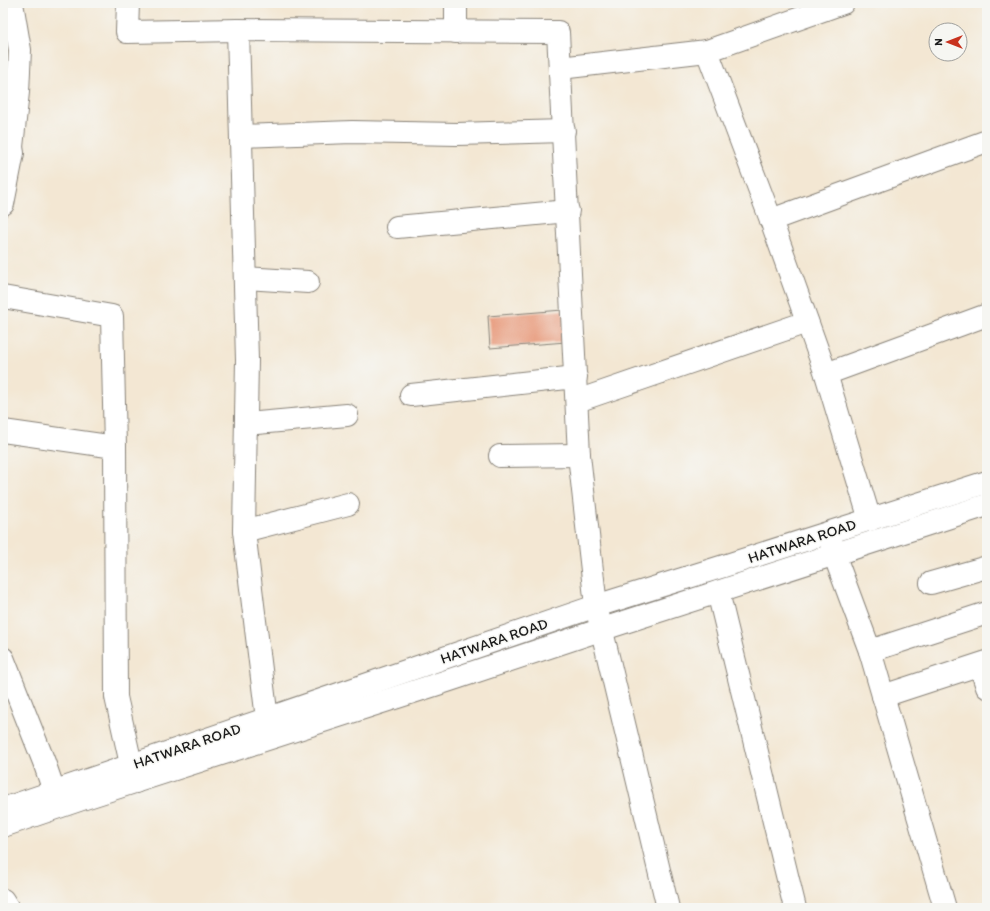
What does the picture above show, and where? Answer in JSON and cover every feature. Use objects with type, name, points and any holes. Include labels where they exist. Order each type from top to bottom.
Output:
[{"type":"street","points":[[3,204],[13,153],[8,146],[18,92],[20,50],[12,3]]},
{"type":"street","points":[[128,3],[127,32],[238,30],[558,32],[579,455],[596,606],[600,630],[668,908]]},
{"type":"street","points":[[456,3],[456,32]]},
{"type":"street","points":[[560,68],[707,51],[803,10],[842,3]]},
{"type":"street","points":[[238,30],[247,360],[244,531],[269,729],[600,630],[987,505]]},
{"type":"street","points":[[707,51],[771,220],[826,374],[870,520]]},
{"type":"street","points":[[241,136],[352,132],[457,134],[564,131]]},
{"type":"street","points":[[771,220],[987,141]]},
{"type":"street","points":[[398,226],[568,211]]},
{"type":"street","points":[[245,278],[308,282]]},
{"type":"street","points":[[3,297],[112,316],[115,447],[116,697],[133,774],[3,826]]},
{"type":"street","points":[[826,374],[987,315]]},
{"type":"street","points":[[577,401],[807,322]]},
{"type":"street","points":[[411,395],[576,377]]},
{"type":"street","points":[[246,424],[347,415]]},
{"type":"street","points":[[3,431],[115,447]]},
{"type":"street","points":[[500,456],[579,455]]},
{"type":"street","name":"HATWARA ROAD","points":[[3,809],[54,791],[133,774],[269,729],[596,606],[987,482]]},
{"type":"street","points":[[244,531],[348,504]]},
{"type":"street","points":[[829,532],[834,554],[870,651],[945,908]]},
{"type":"street","points":[[931,583],[987,567]]},
{"type":"street","points":[[718,592],[795,908]]},
{"type":"street","points":[[870,651],[987,613]]},
{"type":"street","points":[[3,658],[54,791]]},
{"type":"street","points":[[883,696],[983,663],[987,687]]},
{"type":"street","points":[[3,900],[8,908]]},
{"type":"building","points":[[563,310],[566,342],[490,348],[488,316]]}]
